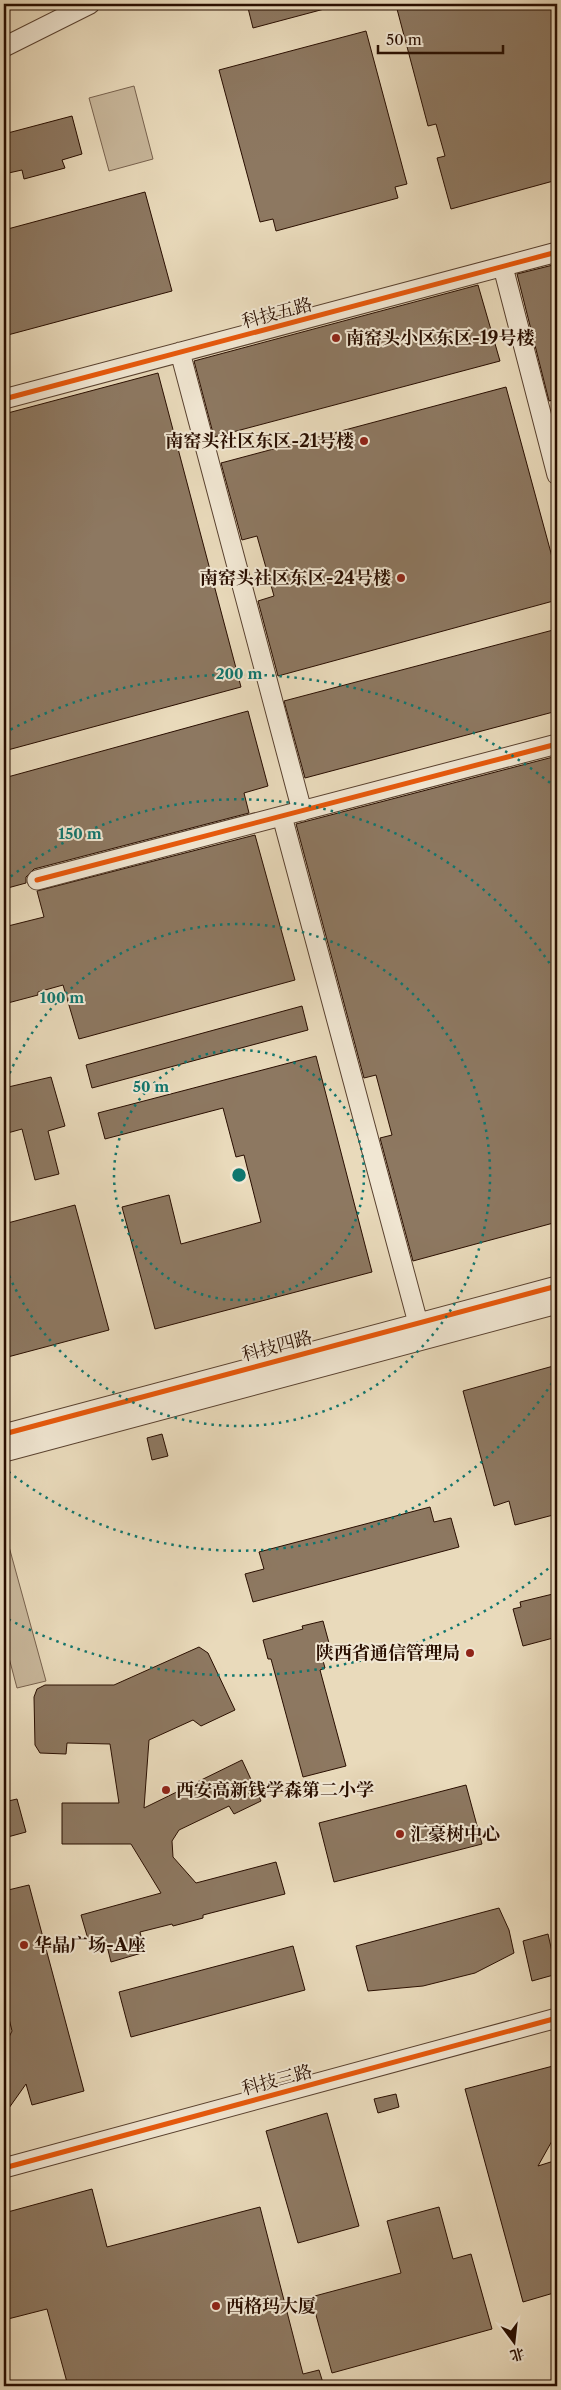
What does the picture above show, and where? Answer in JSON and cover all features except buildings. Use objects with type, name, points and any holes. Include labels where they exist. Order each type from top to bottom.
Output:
[{"type":"street","points":[[4,47],[90,4]]},
{"type":"street","name":"科技五路","points":[[4,399],[557,252]]},
{"type":"street","points":[[503,267],[557,475]]},
{"type":"street","points":[[180,352],[302,810]]},
{"type":"street","points":[[37,880],[557,744]]},
{"type":"street","points":[[282,816],[418,1323]]},
{"type":"street","name":"科技四路","points":[[4,1434],[557,1286]]},
{"type":"street","name":"科技四路","points":[[4,1452],[557,1304]]},
{"type":"street","name":"科技三路","points":[[4,2168],[557,2018]]},
{"type":"shaded area","points":[[134,86],[153,159],[109,171],[89,98]]},
{"type":"shaded area","points":[[8,1543],[46,1681],[17,1688],[4,1639],[4,1544]]},
{"type":"cycle path","points":[[4,399],[557,252]]},
{"type":"cycle path","points":[[37,880],[557,744]]},
{"type":"cycle path","points":[[4,1434],[557,1286]]},
{"type":"cycle path","points":[[4,2168],[557,2018]]},
{"type":"place","name":"南窑头小区东区-19号楼","points":[[336,338]]},
{"type":"place","name":"南窑头社区东区-21号楼","points":[[364,441]]},
{"type":"place","name":"南窑头社区东区-24号楼","points":[[401,578]]},
{"type":"place","name":"陕西省通信管理局","points":[[470,1653]]},
{"type":"place","name":"西安高新钱学森第二小学","points":[[166,1790]]},
{"type":"place","name":"汇豪树中心","points":[[400,1834]]},
{"type":"place","name":"华晶广场-A座","points":[[24,1945]]},
{"type":"place","name":"西格玛大厦","points":[[216,2306]]}]
